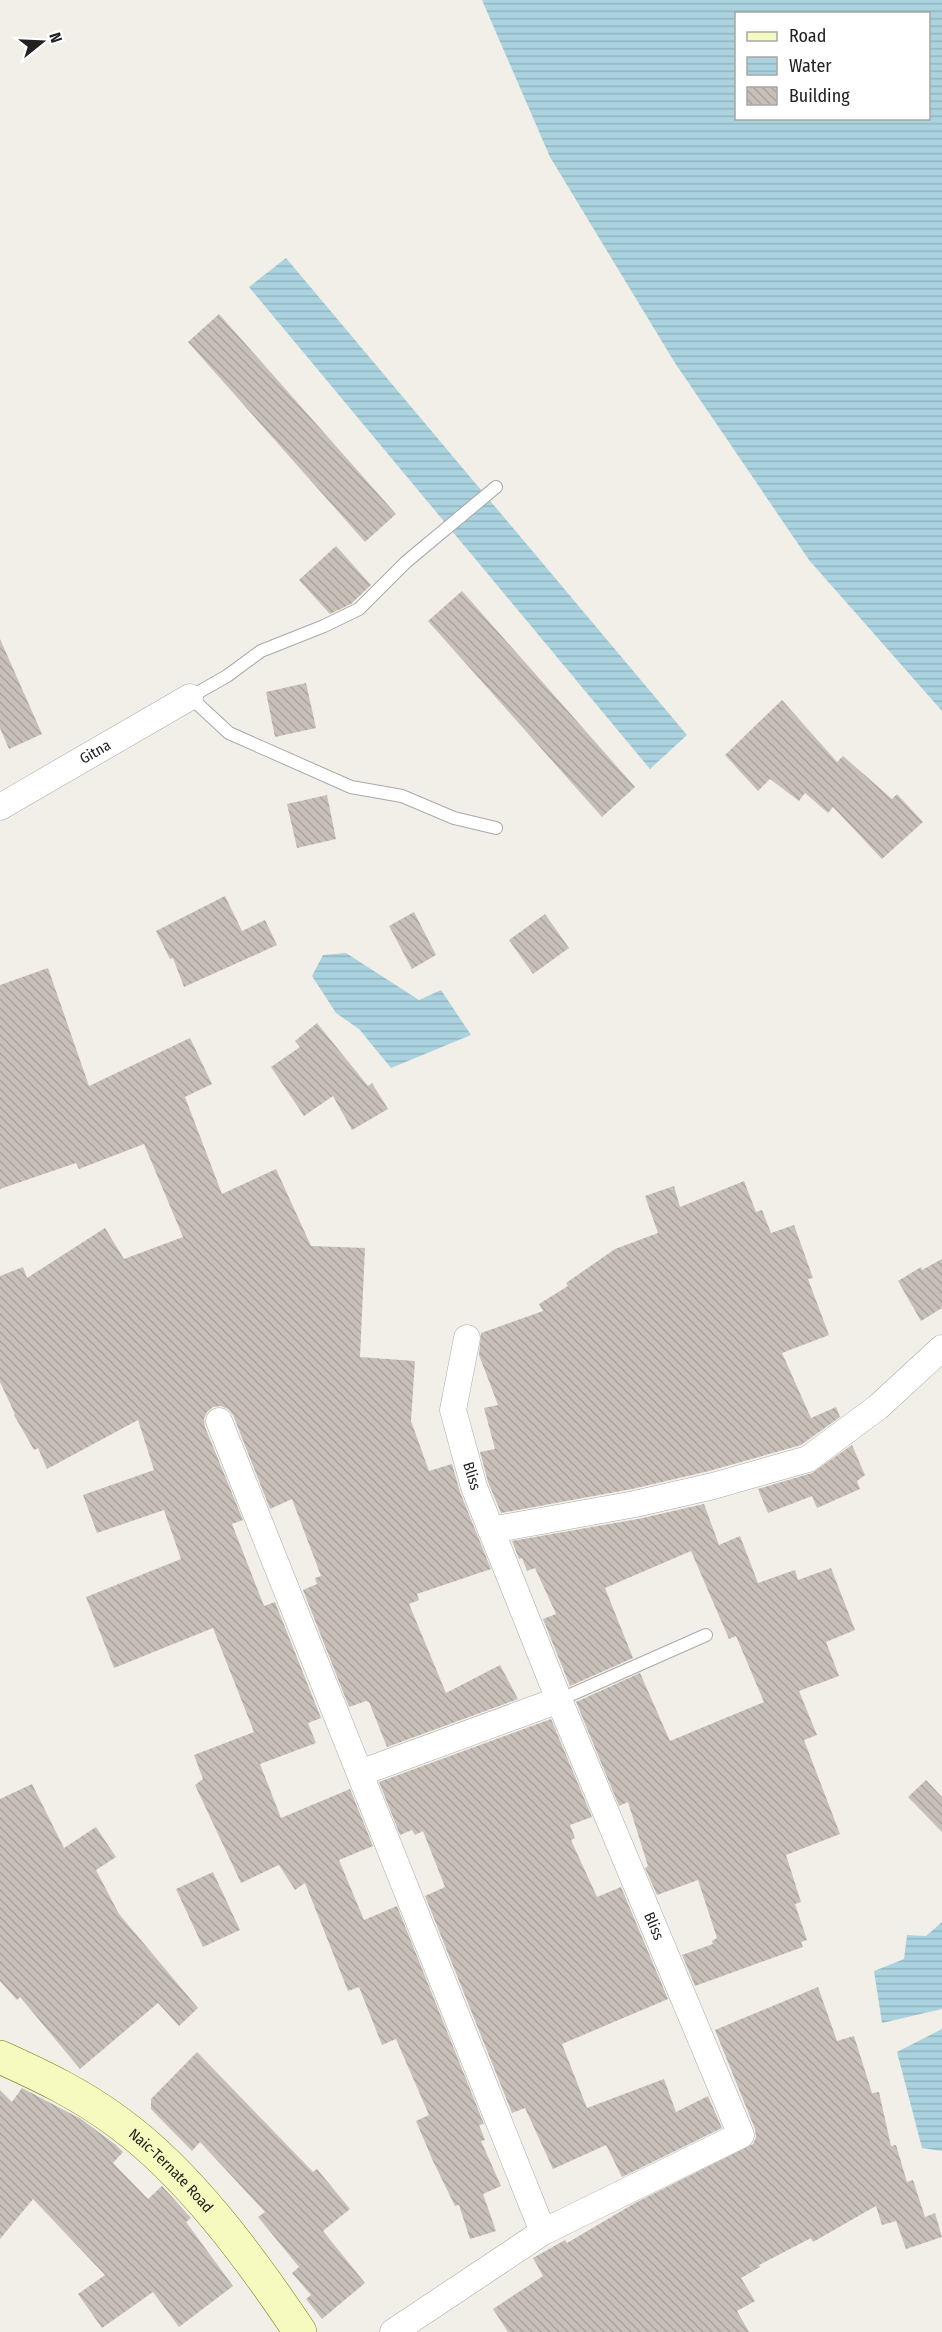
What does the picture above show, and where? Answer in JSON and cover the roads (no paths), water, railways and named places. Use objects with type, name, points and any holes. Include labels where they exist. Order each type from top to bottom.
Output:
[{"type":"main road","name":"Naic-Ternate Road","points":[[0,2057],[59,2084],[120,2123],[168,2165],[216,2219],[300,2332]]},
{"type":"street","name":"Gitna","points":[[0,807],[190,697]]},
{"type":"street","name":"Bliss","points":[[393,2332],[543,2232],[741,2135],[559,1700],[474,1487],[453,1410],[467,1338]]},
{"type":"street","points":[[491,1530],[635,1504],[713,1486],[808,1459],[878,1407],[942,1348]]},
{"type":"street","points":[[219,1421],[543,2232]]},
{"type":"street","points":[[360,1773],[559,1700]]},
{"type":"lane","points":[[496,487],[406,562],[359,609],[324,626],[261,651],[227,676],[190,697],[229,733],[351,787],[402,796],[454,819],[496,828]]},
{"type":"lane","points":[[559,1700],[706,1635]]},
{"type":"water","points":[[482,0],[942,0],[942,711],[809,560],[675,363],[550,157]]},
{"type":"water","points":[[286,258],[687,735],[650,769],[249,287]]},
{"type":"water","points":[[346,953],[419,1000],[441,990],[471,1035],[391,1068],[359,1029],[336,1013],[312,976],[323,955]]},
{"type":"water","points":[[942,1922],[942,2009],[882,2023],[874,1971],[904,1959],[907,1935],[926,1936]]},
{"type":"water","points":[[942,2029],[942,2151],[922,2148],[897,2052]]}]
